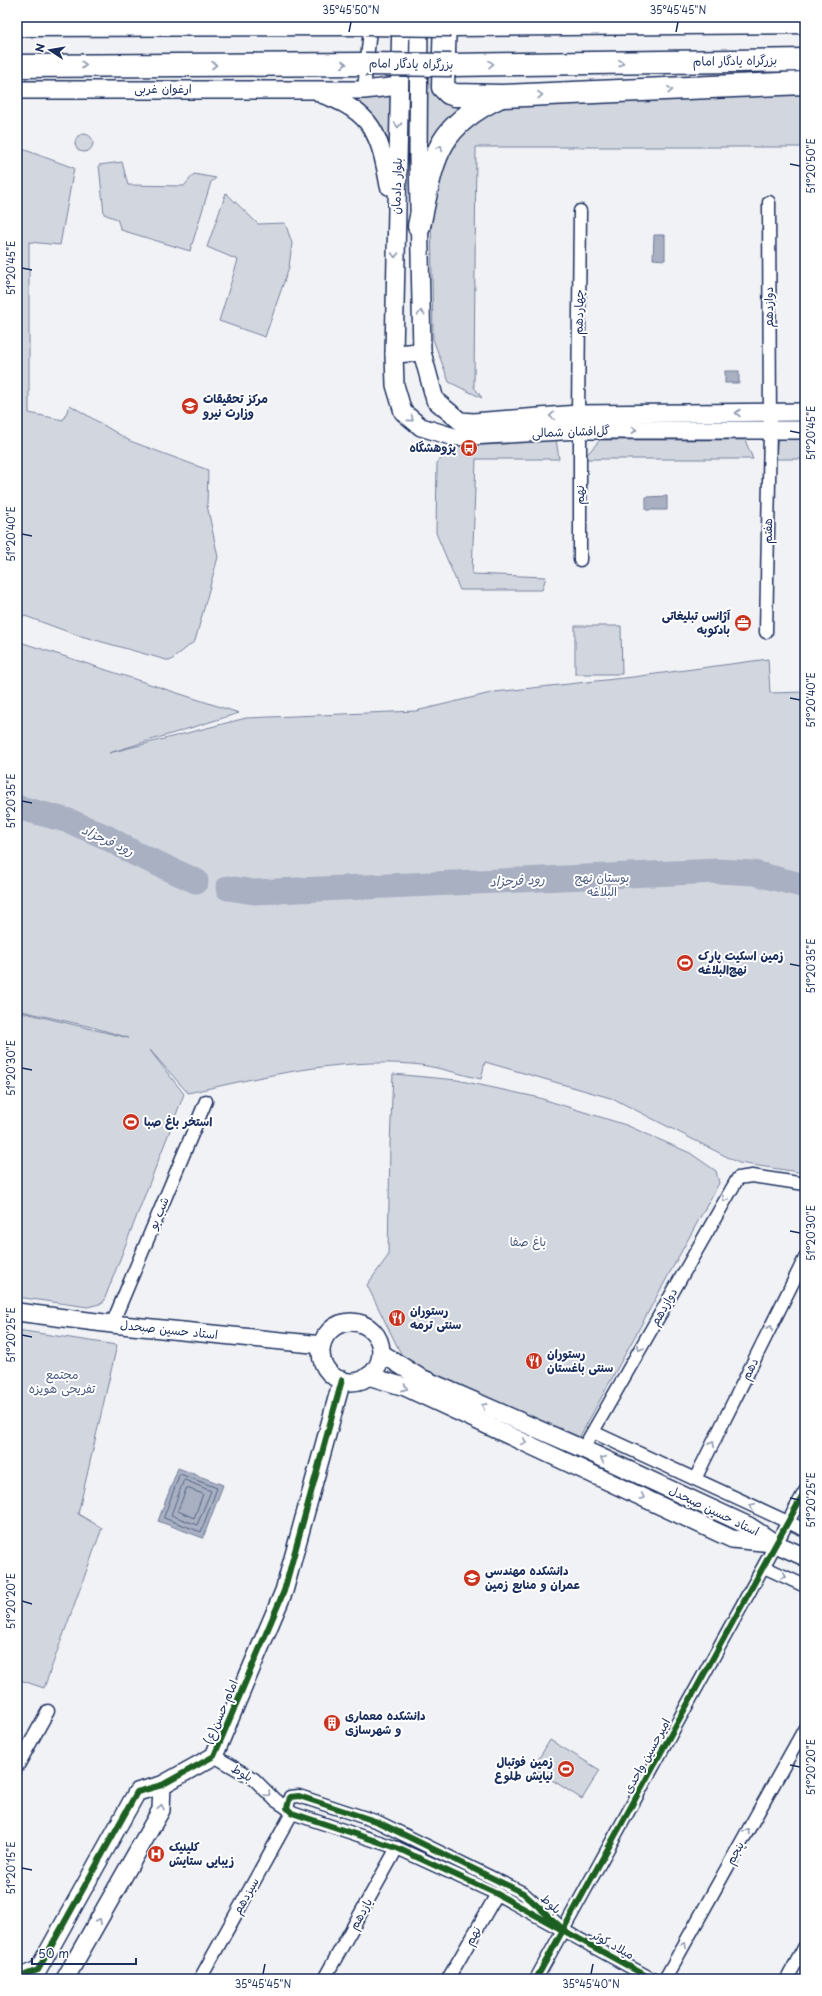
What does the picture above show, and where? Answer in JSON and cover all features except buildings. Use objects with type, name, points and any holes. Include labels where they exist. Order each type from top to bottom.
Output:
[{"type":"highway","points":[[17,25],[368,21],[805,22]]},
{"type":"highway","points":[[448,21],[444,87],[449,93],[456,95],[501,96],[805,83]]},
{"type":"highway","name":"بزرگراه یادگار امام","points":[[17,66],[452,65],[805,60]]},
{"type":"highway","points":[[419,226],[434,161],[442,142],[455,125],[467,114],[501,96]]},
{"type":"street","name":"بلوار دادمان","points":[[394,354],[401,17]]},
{"type":"street","name":"بلوار دادمان","points":[[419,17],[419,226],[422,352]]},
{"type":"street","points":[[364,90],[368,21]]},
{"type":"street","name":"ارغوان غربی","points":[[17,90],[364,90],[399,86]]},
{"type":"street","name":"ارغوان غربی","points":[[310,90],[348,104],[356,109],[370,124],[375,133],[385,163],[396,224]]},
{"type":"street","name":"دوازدهم","points":[[769,202],[770,430]]},
{"type":"street","name":"چهاردهم","points":[[579,422],[580,211]]},
{"type":"street","points":[[394,354],[422,352]]},
{"type":"street","name":"گل‌افشان شمالی","points":[[422,352],[435,400],[460,421],[579,422],[770,430],[805,430]]},
{"type":"street","name":"گل‌افشان شمالی","points":[[394,354],[395,385],[403,412],[420,426],[454,437],[579,422],[805,412]]},
{"type":"street","name":"نهم","points":[[579,422],[580,560]]},
{"type":"street","name":"هفتم","points":[[766,632],[770,430]]},
{"type":"street","name":"شب بو","points":[[112,1324],[206,1101]]},
{"type":"street","name":"دوازدهم","points":[[583,1449],[734,1184],[743,1176],[752,1176],[805,1184]]},
{"type":"street","name":"دهم","points":[[695,1479],[805,1258]]},
{"type":"street","name":"استاد حسین صبحدل","points":[[17,1312],[112,1324],[322,1345]]},
{"type":"street","points":[[355,1322],[366,1326],[373,1331],[379,1341],[381,1354],[375,1370],[368,1376],[351,1382],[334,1377],[325,1367],[321,1354],[324,1338],[335,1326],[343,1323],[355,1322]]},
{"type":"street","name":"استاد حسین صبحدل","points":[[381,1354],[420,1377],[583,1449],[749,1526],[776,1544]]},
{"type":"street","name":"استاد حسین صبحدل","points":[[368,1376],[405,1387],[732,1539],[776,1544]]},
{"type":"street","name":"امام حسن(ع)","points":[[17,1978],[39,1974],[137,1792],[162,1785],[214,1756],[284,1591],[342,1380]]},
{"type":"street","points":[[593,1432],[805,1530]]},
{"type":"street","name":"امیرحسین واحدی","points":[[536,1979],[805,1492]]},
{"type":"street","points":[[776,1544],[805,1557]]},
{"type":"street","points":[[764,1567],[805,1586]]},
{"type":"street","points":[[17,1767],[48,1710]]},
{"type":"street","name":"پنجم","points":[[665,1979],[805,1728]]},
{"type":"street","name":"بلوط","points":[[214,1756],[254,1779],[275,1800],[289,1810],[397,1848],[497,1894],[564,1930]]},
{"type":"street","points":[[66,1979],[161,1810],[162,1785]]},
{"type":"street","name":"بلوط","points":[[289,1810],[290,1797],[299,1796],[378,1822],[523,1893],[564,1930]]},
{"type":"street","name":"سیزدهم","points":[[200,1979],[289,1810]]},
{"type":"street","name":"یازدهم","points":[[324,1979],[397,1848]]},
{"type":"street","name":"نهم","points":[[448,1979],[497,1894]]},
{"type":"street","name":"میلاد کوثر","points":[[564,1930],[652,1979]]},
{"type":"street","points":[[787,1979],[805,1946]]},
{"type":"green space","points":[[425,77],[437,77],[437,98],[443,104],[468,103],[426,171]]},
{"type":"green space","points":[[805,93],[805,147],[476,147],[474,387],[482,398],[449,382],[433,339],[431,213],[448,149],[468,124],[499,108]]},
{"type":"green space","points":[[391,94],[391,171],[387,150],[337,96]]},
{"type":"green space","points":[[80,134],[88,134],[93,139],[91,150],[88,152],[80,152],[75,147],[75,139]]},
{"type":"green space","points":[[17,147],[74,168],[60,245],[29,242],[29,413],[63,420],[70,405],[130,441],[208,470],[207,505],[218,557],[195,641],[170,661],[74,634],[17,613]]},
{"type":"green space","points":[[122,162],[128,185],[184,186],[194,174],[216,178],[211,182],[190,251],[121,230],[117,219],[104,214],[99,165]]},
{"type":"green space","points":[[226,193],[258,224],[285,223],[292,243],[289,267],[265,337],[219,321],[238,260],[207,247]]},
{"type":"green space","points":[[556,439],[559,459],[476,459],[472,574],[546,577],[542,590],[460,590],[436,533],[437,463],[455,444]]},
{"type":"green space","points":[[778,439],[805,439],[805,459],[775,459]]},
{"type":"green space","points":[[600,440],[745,440],[753,459],[583,459]]},
{"type":"green space","points":[[575,626],[621,626],[622,674],[575,674]]},
{"type":"green space","name":"بوستان نهج البلاغه","points":[[17,641],[239,713],[109,753],[246,718],[416,711],[495,692],[633,677],[768,659],[770,693],[805,692],[805,1173],[739,1163],[614,1099],[485,1062],[481,1079],[421,1065],[384,1063],[356,1064],[299,1070],[188,1093],[149,1049],[184,1094],[103,1303],[88,1307],[17,1297],[17,1011],[129,1038],[92,1027],[17,1010]]},
{"type":"green space","name":"باغ صفا","points":[[393,1074],[457,1080],[536,1097],[626,1125],[690,1153],[716,1171],[719,1183],[578,1440],[405,1362],[367,1285],[388,1256]]},
{"type":"green space","name":"مجتمع تفریحی هویزه","points":[[17,1330],[117,1345],[78,1514],[102,1528],[44,1688],[17,1679]]},
{"type":"green space","name":"زمین فوتبال نیایش طلوع","points":[[550,1740],[600,1770],[582,1799],[533,1768]]},
{"type":"water","points":[[654,235],[665,235],[665,260],[653,259]]},
{"type":"water","points":[[725,371],[739,371],[739,383],[725,383]]},
{"type":"water","points":[[667,496],[667,510],[646,510],[646,497]]},
{"type":"water","points":[[178,1468],[223,1485],[203,1538],[158,1521]]},
{"type":"waterway","name":"رود فرحزاد","points":[[17,807],[69,821],[106,837],[136,854],[196,881]]},
{"type":"waterway","name":"رود فرحزاد","points":[[228,888],[254,892],[717,871],[754,873],[805,886]]},
{"type":"cycle path","points":[[17,1978],[38,1970],[137,1792],[162,1785],[214,1756],[284,1591],[342,1380]]},
{"type":"cycle path","points":[[536,1979],[805,1491]]},
{"type":"cycle path","points":[[564,1930],[523,1893],[378,1822],[299,1796],[290,1797],[287,1808],[292,1813],[397,1848],[497,1894],[652,1979]]},
{"type":"place","name":"مرکز تحقیقات وزارت نیرو","points":[[190,406]]},
{"type":"place","name":"پژوهشگاه","points":[[469,448]]},
{"type":"place","name":"آژانس تبلیغاتی بادکوبه","points":[[743,623]]},
{"type":"place","name":"زمین اسکیت پارک نهج‌البلاغه","points":[[685,963]]},
{"type":"place","name":"استخر باغ صبا","points":[[131,1122]]},
{"type":"place","name":"رستوران سنتی ترمه","points":[[397,1318]]},
{"type":"place","name":"رستوران سنتی باغستان","points":[[534,1361]]},
{"type":"place","name":"دانشکده مهندسی عمران و منابع زمین","points":[[472,1578]]},
{"type":"place","name":"دانشکده معماری و شهرسازی","points":[[332,1723]]},
{"type":"place","name":"زمین فوتبال نیایش طلوع","points":[[566,1769]]},
{"type":"place","name":"کلینیک زیبایی ستایش","points":[[156,1854]]}]
